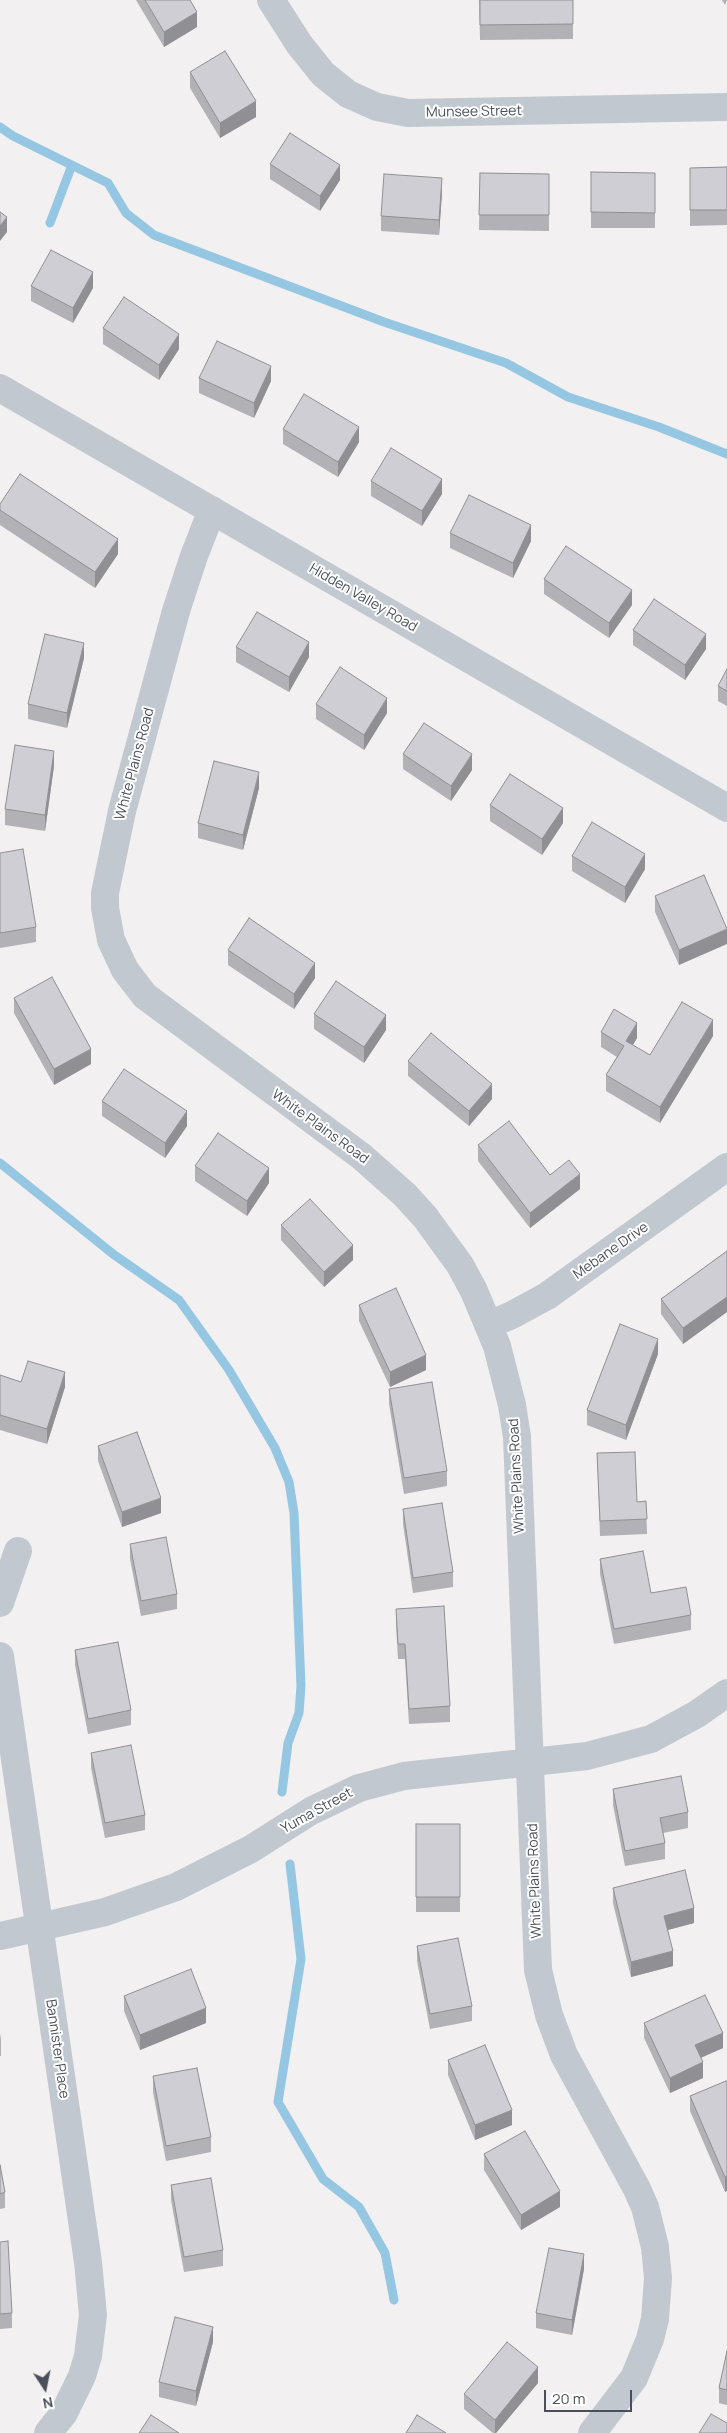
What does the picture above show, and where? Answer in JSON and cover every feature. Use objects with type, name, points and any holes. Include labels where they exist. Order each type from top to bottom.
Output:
[{"type":"street","name":"Munsee Street","points":[[271,0],[299,44],[323,74],[348,94],[377,107],[408,113],[727,107]]},
{"type":"street","name":"Hidden Valley Road","points":[[0,388],[727,808]]},
{"type":"street","name":"White Plains Road","points":[[212,510],[194,556],[176,611],[122,811],[105,893],[105,908],[111,940],[125,970],[145,996],[361,1156],[405,1195],[425,1217],[460,1265],[497,1346],[512,1405],[517,1437],[538,1970],[548,2015],[564,2055],[640,2195],[652,2227],[656,2247],[658,2278],[655,2319],[650,2339],[634,2378],[592,2433]]},
{"type":"street","name":"Mebane Drive","points":[[489,1325],[548,1296],[727,1167]]},
{"type":"street","points":[[0,1603],[18,1551]]},
{"type":"street","name":"Bannister Place","points":[[0,1656],[88,2262],[92,2315],[88,2356],[82,2376],[64,2413],[48,2433]]},
{"type":"street","name":"Yuma Street","points":[[0,1936],[105,1912],[176,1887],[251,1849],[311,1811],[359,1788],[404,1776],[587,1756],[652,1738],[697,1714],[727,1693]]},
{"type":"building","points":[[145,0],[190,0],[197,12],[164,32]]},
{"type":"building","points":[[480,0],[573,0],[573,24],[480,25]]},
{"type":"building","points":[[225,51],[256,101],[220,123],[190,72]]},
{"type":"building","points":[[290,133],[340,165],[320,196],[270,164]]},
{"type":"building","points":[[727,167],[727,210],[690,210],[690,168]]},
{"type":"building","points":[[591,172],[655,173],[655,213],[591,212]]},
{"type":"building","points":[[480,173],[549,174],[549,215],[479,215]]},
{"type":"building","points":[[384,174],[442,178],[439,220],[381,216]]},
{"type":"building","points":[[0,212],[7,217],[0,226]]},
{"type":"building","points":[[51,250],[93,272],[73,308],[31,286]]},
{"type":"building","points":[[124,297],[179,334],[159,365],[103,328]]},
{"type":"building","points":[[217,341],[271,366],[254,403],[199,378]]},
{"type":"building","points":[[304,394],[359,427],[338,462],[283,429]]},
{"type":"building","points":[[391,448],[442,479],[422,511],[371,481]]},
{"type":"building","points":[[20,474],[118,539],[95,572],[0,510],[0,504]]},
{"type":"building","points":[[469,495],[531,525],[513,563],[450,533]]},
{"type":"building","points":[[566,546],[632,590],[609,623],[544,579]]},
{"type":"building","points":[[654,599],[706,634],[685,665],[633,630]]},
{"type":"building","points":[[257,612],[309,642],[289,677],[236,647]]},
{"type":"building","points":[[45,634],[84,643],[67,713],[28,704]]},
{"type":"building","points":[[340,667],[387,698],[364,735],[316,704]]},
{"type":"building","points":[[727,669],[727,691],[718,686]]},
{"type":"building","points":[[424,723],[472,754],[451,786],[403,754]]},
{"type":"building","points":[[15,745],[54,751],[45,815],[5,809]]},
{"type":"building","points":[[214,761],[259,772],[243,835],[198,823]]},
{"type":"building","points":[[510,774],[563,808],[542,839],[490,805]]},
{"type":"building","points":[[592,822],[645,854],[625,887],[572,856]]},
{"type":"building","points":[[23,849],[36,927],[0,933],[0,853]]},
{"type":"building","points":[[704,875],[727,929],[679,950],[655,896]]},
{"type":"building","points":[[249,918],[315,963],[294,994],[228,950]]},
{"type":"building","points":[[52,977],[91,1049],[54,1069],[14,998]]},
{"type":"building","points":[[336,981],[386,1015],[364,1047],[314,1014]]},
{"type":"building","points":[[682,1002],[713,1020],[660,1107],[606,1075],[624,1046],[601,1032],[614,1009],[637,1023],[626,1041],[650,1055]]},
{"type":"building","points":[[431,1033],[492,1084],[469,1111],[408,1061]]},
{"type":"building","points":[[124,1069],[187,1111],[165,1143],[102,1101]]},
{"type":"building","points":[[509,1121],[550,1175],[569,1160],[580,1174],[530,1213],[478,1145]]},
{"type":"building","points":[[218,1133],[269,1168],[247,1201],[195,1166]]},
{"type":"building","points":[[310,1199],[353,1245],[324,1272],[281,1225]]},
{"type":"building","points":[[727,1251],[727,1297],[683,1328],[661,1299]]},
{"type":"building","points":[[396,1288],[426,1355],[390,1372],[359,1305]]},
{"type":"building","points":[[620,1324],[658,1339],[626,1425],[587,1410]]},
{"type":"building","points":[[28,1361],[65,1372],[47,1429],[0,1415],[0,1375],[21,1382]]},
{"type":"building","points":[[432,1382],[447,1471],[404,1478],[389,1389]]},
{"type":"building","points":[[137,1432],[161,1498],[122,1512],[98,1446]]},
{"type":"building","points":[[635,1452],[637,1502],[646,1501],[647,1519],[600,1521],[597,1453]]},
{"type":"building","points":[[442,1503],[453,1572],[413,1578],[403,1509]]},
{"type":"building","points":[[166,1537],[177,1594],[141,1601],[130,1544]]},
{"type":"building","points":[[643,1551],[651,1593],[686,1587],[691,1615],[614,1629],[600,1559]]},
{"type":"building","points":[[444,1606],[450,1706],[409,1709],[405,1644],[398,1644],[396,1609]]},
{"type":"building","points":[[118,1642],[131,1710],[88,1719],[75,1650]]},
{"type":"building","points":[[131,1745],[145,1815],[105,1823],[91,1753]]},
{"type":"building","points":[[681,1776],[688,1812],[660,1818],[665,1843],[625,1851],[613,1789]]},
{"type":"building","points":[[416,1824],[460,1824],[460,1897],[416,1897]]},
{"type":"building","points":[[685,1870],[694,1908],[664,1916],[673,1951],[631,1962],[613,1888]]},
{"type":"building","points":[[458,1938],[472,2006],[430,2014],[417,1946]]},
{"type":"building","points":[[191,1969],[206,2008],[140,2035],[124,1996]]},
{"type":"building","points":[[705,1995],[723,2033],[695,2045],[703,2062],[670,2078],[644,2023]]},
{"type":"building","points":[[485,2045],[512,2110],[475,2125],[448,2060]]},
{"type":"building","points":[[197,2068],[211,2137],[166,2146],[153,2076]]},
{"type":"building","points":[[726,2081],[727,2176],[725,2177],[690,2096]]},
{"type":"building","points":[[525,2131],[560,2191],[521,2215],[484,2154]]},
{"type":"building","points":[[0,2165],[5,2192],[0,2194]]},
{"type":"building","points":[[211,2178],[223,2250],[184,2257],[171,2185]]},
{"type":"building","points":[[8,2241],[12,2313],[0,2314],[0,2242]]},
{"type":"building","points":[[549,2248],[584,2254],[572,2320],[536,2313]]},
{"type":"building","points":[[175,2317],[213,2327],[196,2391],[159,2382]]},
{"type":"building","points":[[507,2342],[538,2367],[495,2420],[464,2394]]},
{"type":"building","points":[[727,2351],[727,2390],[719,2388]]},
{"type":"building","points":[[711,2414],[727,2423],[727,2433],[699,2433]]},
{"type":"building","points":[[151,2415],[179,2433],[139,2433]]},
{"type":"building","points":[[417,2415],[446,2433],[406,2433]]},
{"type":"waterway","points":[[0,127],[13,136],[108,183],[126,213],[154,235],[384,322],[506,363],[568,397],[659,427],[727,454]]},
{"type":"waterway","points":[[50,223],[72,165]]},
{"type":"waterway","points":[[0,1163],[113,1254],[179,1300],[229,1370],[275,1448],[289,1482],[294,1513],[301,1686],[299,1713],[288,1743],[282,1792]]},
{"type":"waterway","points":[[290,1864],[301,1959],[278,2102],[323,2179],[359,2207],[385,2253],[394,2300]]}]
